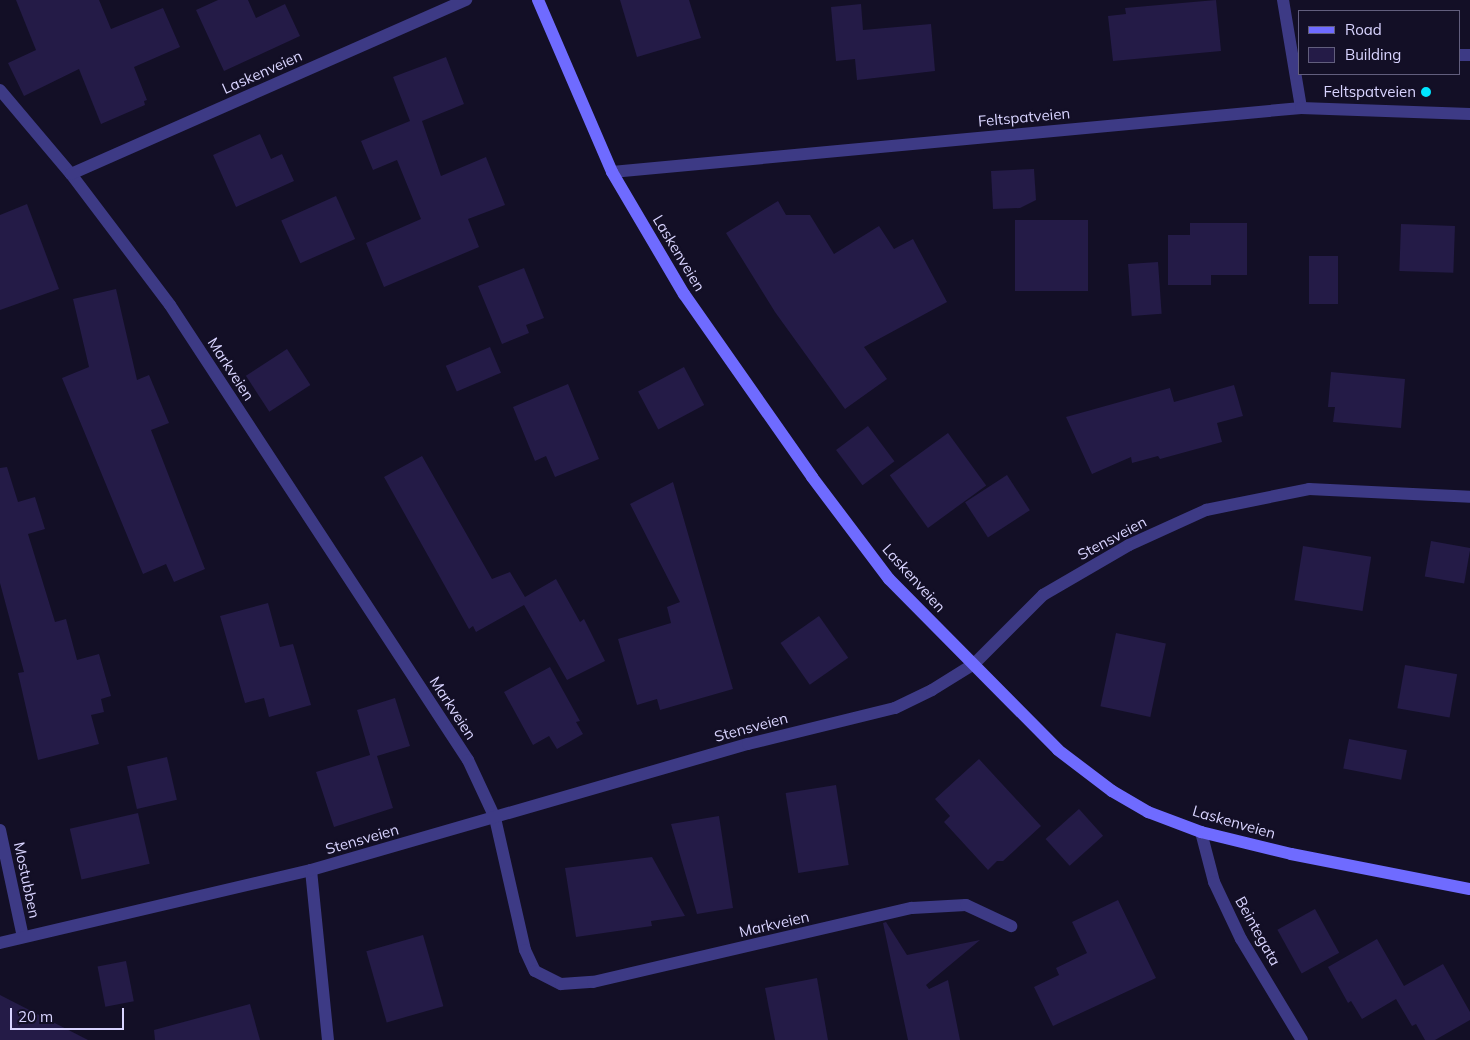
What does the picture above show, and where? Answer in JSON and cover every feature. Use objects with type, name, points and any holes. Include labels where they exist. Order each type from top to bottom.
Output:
[{"type":"street","name":"Laskenveien","points":[[71,174],[466,0]]},
{"type":"street","name":"Laskenveien","points":[[538,0],[612,172],[684,294],[812,477],[889,580],[1058,750],[1112,791],[1148,812],[1201,832],[1291,854],[1470,889]]},
{"type":"street","points":[[1283,0],[1293,34],[1301,108]]},
{"type":"street","name":"Markveien","points":[[0,90],[71,174],[170,305],[468,760],[495,818],[525,950],[535,971],[560,984],[593,982],[912,908],[966,905],[1011,926]]},
{"type":"street","name":"Feltspatveien","points":[[612,172],[1301,108],[1470,114]]},
{"type":"street","name":"Stensveien","points":[[0,944],[23,937],[133,914],[311,870],[748,744],[895,708],[932,690],[974,664],[1043,595],[1129,544],[1206,510],[1309,489],[1470,497]]},
{"type":"street","name":"Mostubben","points":[[0,830],[2,853],[23,937]]},
{"type":"street","name":"Beintegata","points":[[1201,832],[1214,882],[1238,931],[1302,1040]]},
{"type":"street","points":[[311,870],[328,1040]]},
{"type":"building","points":[[16,0],[99,0],[111,29],[163,8],[180,47],[134,67],[147,100],[144,101],[145,105],[101,124],[79,69],[24,96],[8,63],[36,50]]},
{"type":"building","points":[[218,0],[248,0],[256,18],[285,4],[300,36],[224,71],[196,10]]},
{"type":"building","points":[[620,0],[689,0],[701,38],[637,57]]},
{"type":"building","points":[[1216,0],[1221,51],[1113,61],[1108,16],[1126,14],[1125,8]]},
{"type":"building","points":[[861,4],[863,30],[931,24],[935,71],[857,80],[855,59],[836,61],[831,7]]},
{"type":"building","points":[[446,57],[464,104],[422,121],[441,176],[486,157],[505,205],[468,219],[479,247],[384,287],[366,243],[421,219],[397,160],[373,170],[361,141],[410,121],[393,77]]},
{"type":"building","points":[[260,134],[271,159],[282,154],[294,181],[236,207],[213,155]]},
{"type":"building","points":[[1034,169],[1036,200],[1020,208],[993,209],[991,171]]},
{"type":"building","points":[[336,196],[355,239],[300,263],[281,220]]},
{"type":"building","points":[[778,201],[786,215],[810,215],[834,254],[879,226],[894,249],[913,239],[947,302],[864,347],[887,379],[845,409],[775,312],[726,233]]},
{"type":"building","points":[[27,204],[59,289],[0,310],[0,215]]},
{"type":"building","points":[[1015,220],[1088,220],[1088,291],[1015,291]]},
{"type":"building","points":[[1190,223],[1247,223],[1247,275],[1211,275],[1211,285],[1168,285],[1168,235],[1190,235]]},
{"type":"building","points":[[1401,224],[1455,226],[1453,273],[1399,271]]},
{"type":"building","points":[[1309,256],[1338,256],[1338,304],[1309,304]]},
{"type":"building","points":[[1158,262],[1162,314],[1132,316],[1128,264]]},
{"type":"building","points":[[524,268],[544,318],[526,325],[529,333],[502,344],[478,286]]},
{"type":"building","points":[[116,289],[137,380],[149,375],[169,423],[151,430],[205,569],[174,582],[166,564],[143,574],[62,378],[89,367],[73,299]]},
{"type":"building","points":[[490,347],[501,373],[457,392],[446,366]]},
{"type":"building","points":[[287,349],[310,385],[269,412],[246,376]]},
{"type":"building","points":[[684,367],[704,405],[658,429],[638,391]]},
{"type":"building","points":[[1331,372],[1405,379],[1401,428],[1333,422],[1335,407],[1328,407]]},
{"type":"building","points":[[568,384],[599,459],[555,477],[546,456],[535,461],[513,407]]},
{"type":"building","points":[[1234,385],[1243,416],[1217,423],[1222,442],[1160,459],[1158,456],[1132,463],[1131,457],[1092,474],[1066,417],[1170,388],[1174,402]]},
{"type":"building","points":[[868,426],[894,461],[863,485],[836,450]]},
{"type":"building","points":[[948,433],[986,486],[928,528],[890,475]]},
{"type":"building","points":[[422,456],[492,579],[510,572],[525,597],[556,579],[580,622],[584,619],[605,661],[567,680],[524,605],[476,632],[473,626],[469,629],[384,477]]},
{"type":"building","points":[[7,467],[18,502],[35,497],[45,529],[28,534],[55,622],[66,619],[77,660],[99,654],[111,696],[101,699],[104,712],[91,715],[99,744],[38,760],[18,673],[24,672],[0,583],[0,468]]},
{"type":"building","points":[[1007,475],[1030,510],[988,537],[965,502]]},
{"type":"building","points":[[673,482],[733,689],[660,710],[657,699],[637,705],[618,639],[671,623],[667,607],[680,602],[630,504]]},
{"type":"building","points":[[1431,541],[1470,548],[1464,583],[1425,576]]},
{"type":"building","points":[[1303,546],[1371,557],[1363,611],[1294,600]]},
{"type":"building","points":[[268,603],[280,647],[293,644],[311,705],[269,717],[264,698],[245,703],[220,616]]},
{"type":"building","points":[[819,616],[848,658],[810,685],[780,643]]},
{"type":"building","points":[[1116,633],[1166,644],[1150,717],[1100,706]]},
{"type":"building","points":[[1405,665],[1457,674],[1450,718],[1397,708]]},
{"type":"building","points":[[550,667],[580,721],[576,722],[583,734],[557,749],[549,736],[533,745],[504,692]]},
{"type":"building","points":[[395,698],[410,746],[377,756],[393,808],[334,827],[316,772],[370,755],[357,710]]},
{"type":"building","points":[[1349,739],[1407,750],[1401,780],[1343,768]]},
{"type":"building","points":[[167,757],[177,800],[137,809],[127,766]]},
{"type":"building","points":[[979,759],[1041,826],[1003,861],[997,861],[988,870],[944,822],[950,816],[935,799]]},
{"type":"building","points":[[836,785],[849,865],[798,873],[786,793]]},
{"type":"building","points":[[1079,809],[1103,836],[1070,866],[1046,839]]},
{"type":"building","points":[[138,813],[150,864],[81,879],[70,829]]},
{"type":"building","points":[[719,816],[733,908],[697,914],[671,824]]},
{"type":"building","points":[[652,857],[685,916],[651,921],[652,926],[576,937],[565,868]]},
{"type":"building","points":[[1118,900],[1156,978],[1053,1026],[1034,987],[1059,975],[1056,968],[1087,953],[1072,922]]},
{"type":"building","points":[[1315,909],[1339,953],[1302,974],[1277,930]]},
{"type":"building","points":[[886,922],[907,955],[980,940],[926,985],[929,989],[948,980],[960,1040],[908,1040],[883,923]]},
{"type":"building","points":[[423,935],[443,1006],[387,1022],[366,951]]},
{"type":"building","points":[[1377,939],[1404,986],[1443,964],[1470,1012],[1470,1020],[1435,1040],[1425,1040],[1416,1024],[1412,1026],[1396,999],[1362,1019],[1351,1001],[1348,1003],[1328,967]]},
{"type":"building","points":[[126,961],[134,1001],[105,1007],[98,967]]},
{"type":"building","points":[[817,978],[828,1040],[775,1040],[765,988]]},
{"type":"building","points":[[0,995],[88,1040],[0,1040]]},
{"type":"building","points":[[250,1004],[260,1040],[155,1040],[154,1030]]},
{"type":"place","name":"Feltspatveien","points":[[1426,92]]}]
